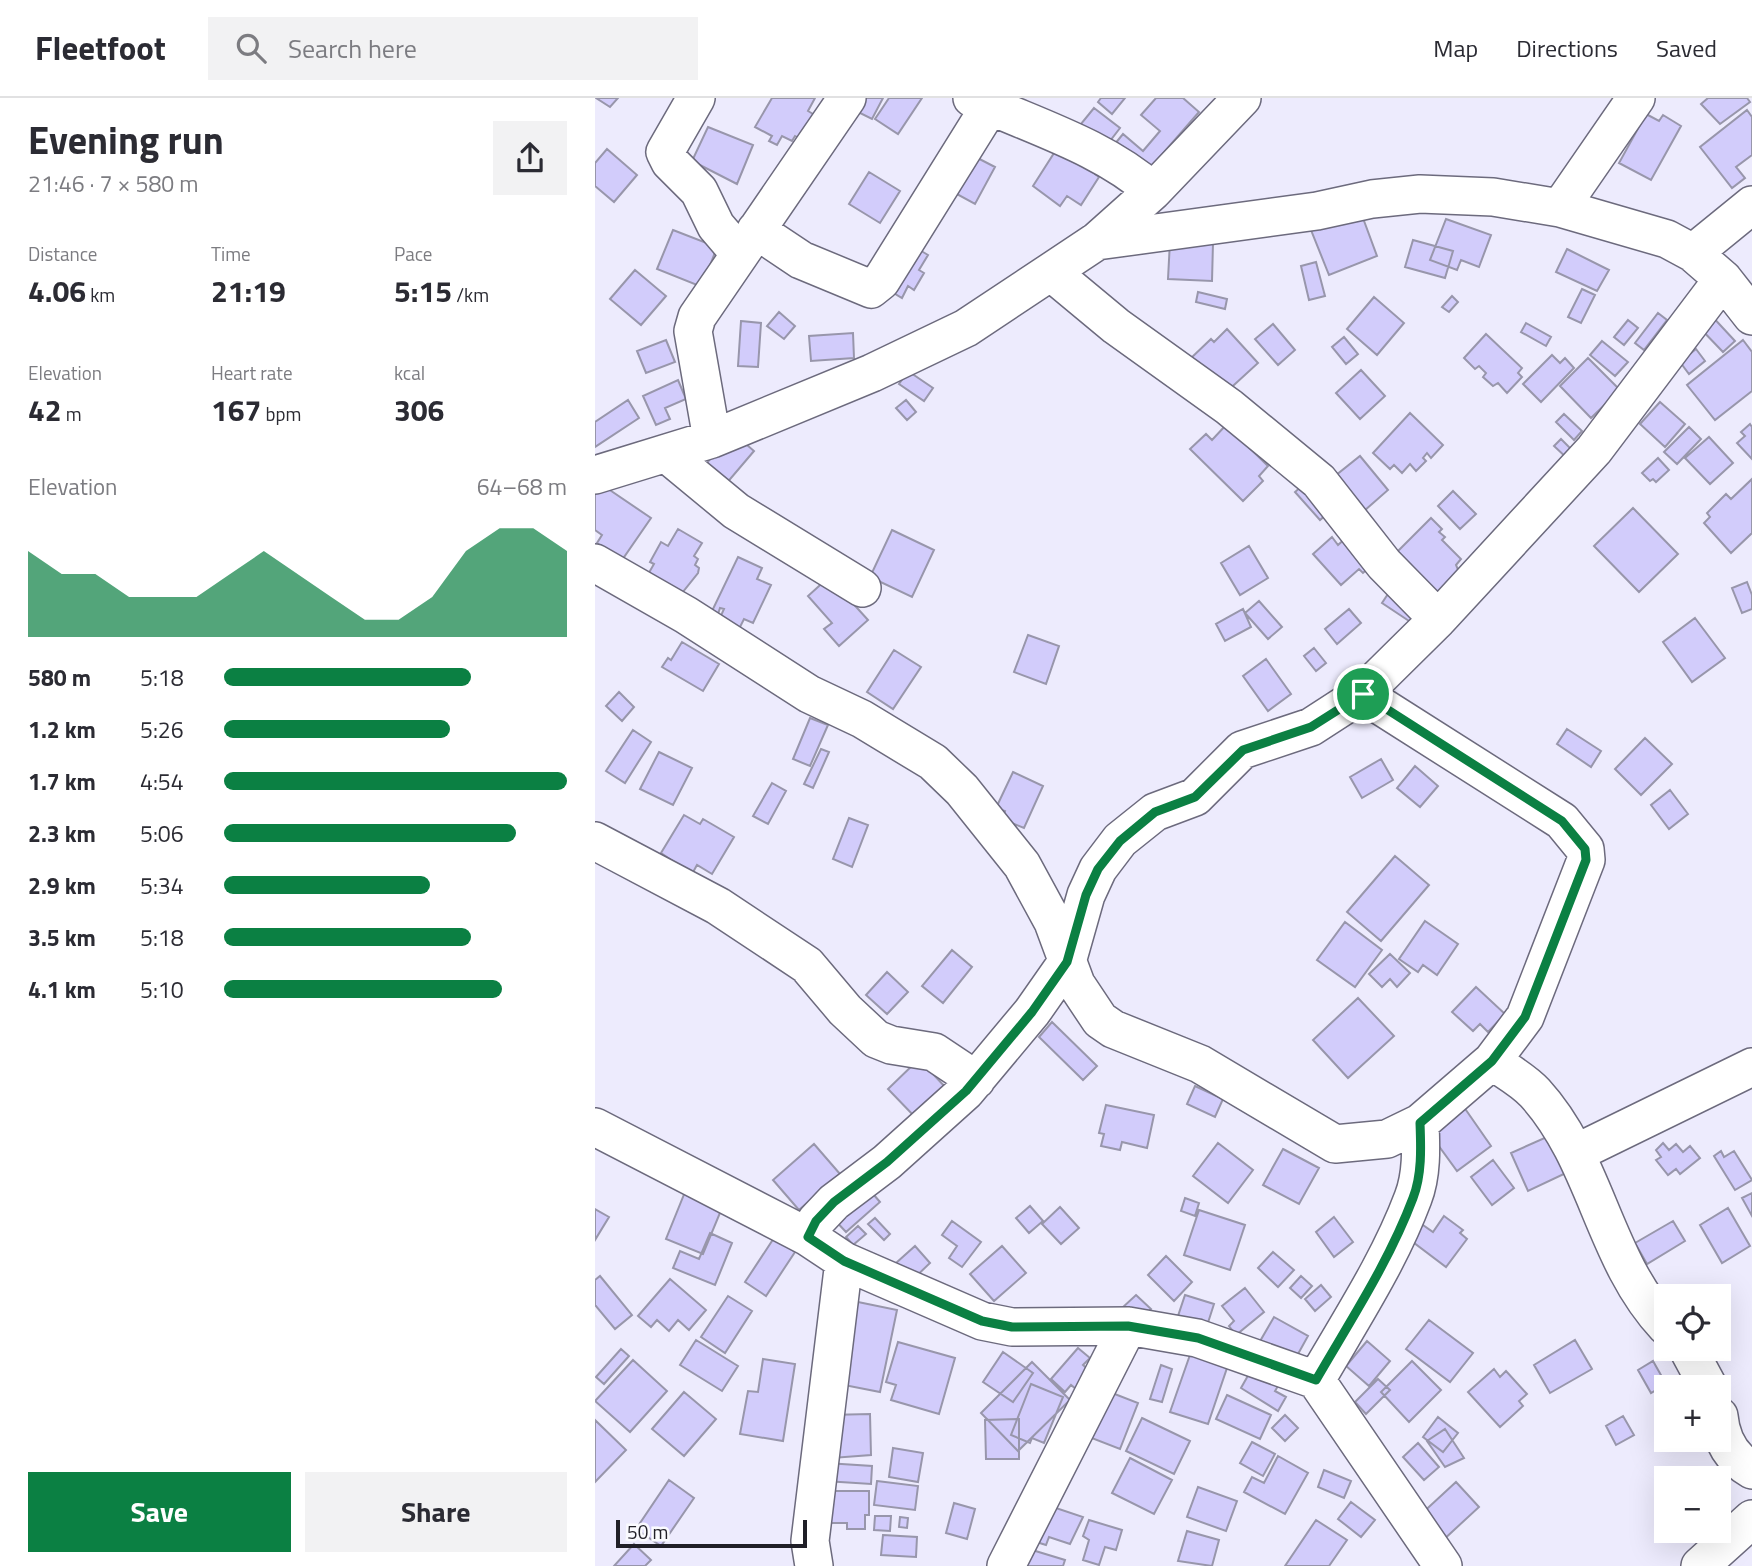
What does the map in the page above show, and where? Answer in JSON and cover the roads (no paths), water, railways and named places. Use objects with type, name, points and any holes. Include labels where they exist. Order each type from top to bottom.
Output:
[{"type":"street","points":[[712,439],[693,331],[698,317],[847,98]]},
{"type":"street","points":[[595,475],[712,439],[872,373],[966,328],[1097,241],[1153,191],[1242,98]]},
{"type":"street","points":[[1560,208],[1636,98]]},
{"type":"street","points":[[688,101],[665,152],[670,162],[699,191],[716,226],[748,242],[801,260],[871,289],[881,281],[981,102],[1094,151],[1128,170],[1153,191]]},
{"type":"street","points":[[1097,241],[1420,194],[1493,197],[1560,208],[1631,226],[1667,239],[1693,253],[1723,279],[1752,316]]},
{"type":"street","points":[[1693,253],[1752,205]]},
{"type":"street","points":[[1051,272],[1116,326],[1229,407],[1319,481],[1384,564],[1438,619]]},
{"type":"street","points":[[808,1237],[816,1221],[834,1202],[887,1162],[976,1080],[1032,1012],[1067,962],[1086,895],[1098,869],[1120,841],[1155,812],[1195,797],[1243,750],[1311,727],[1363,694],[1438,619],[1594,450],[1723,279]]},
{"type":"street","points":[[667,454],[736,511],[862,588]]},
{"type":"street","points":[[595,563],[686,615],[810,694],[862,719],[933,762],[962,790],[1022,865],[1052,922],[1084,997],[1100,1020],[1113,1029],[1200,1064],[1335,1144],[1378,1141],[1420,1123],[1492,1061],[1525,1017],[1583,871],[1585,849],[1562,821],[1363,694]]},
{"type":"street","points":[[595,841],[718,906],[807,965],[845,1010],[876,1039],[891,1045],[934,1052],[976,1080]]},
{"type":"street","points":[[1492,1061],[1535,1094],[1576,1153],[1625,1270],[1654,1313]]},
{"type":"street","points":[[1576,1153],[1752,1067]]},
{"type":"street","points":[[1316,1380],[1373,1280],[1414,1197],[1421,1155],[1420,1123]]},
{"type":"street","points":[[595,1127],[808,1237],[844,1261],[982,1321],[1012,1327],[1128,1326],[1198,1338],[1316,1380],[1443,1566]]},
{"type":"street","points":[[814,1566],[810,1541],[844,1261]]},
{"type":"street","points":[[1006,1566],[1128,1326]]},
{"type":"street","points":[[1731,1452],[1752,1470]]},
{"type":"street","points":[[1700,1566],[1752,1519]]}]
